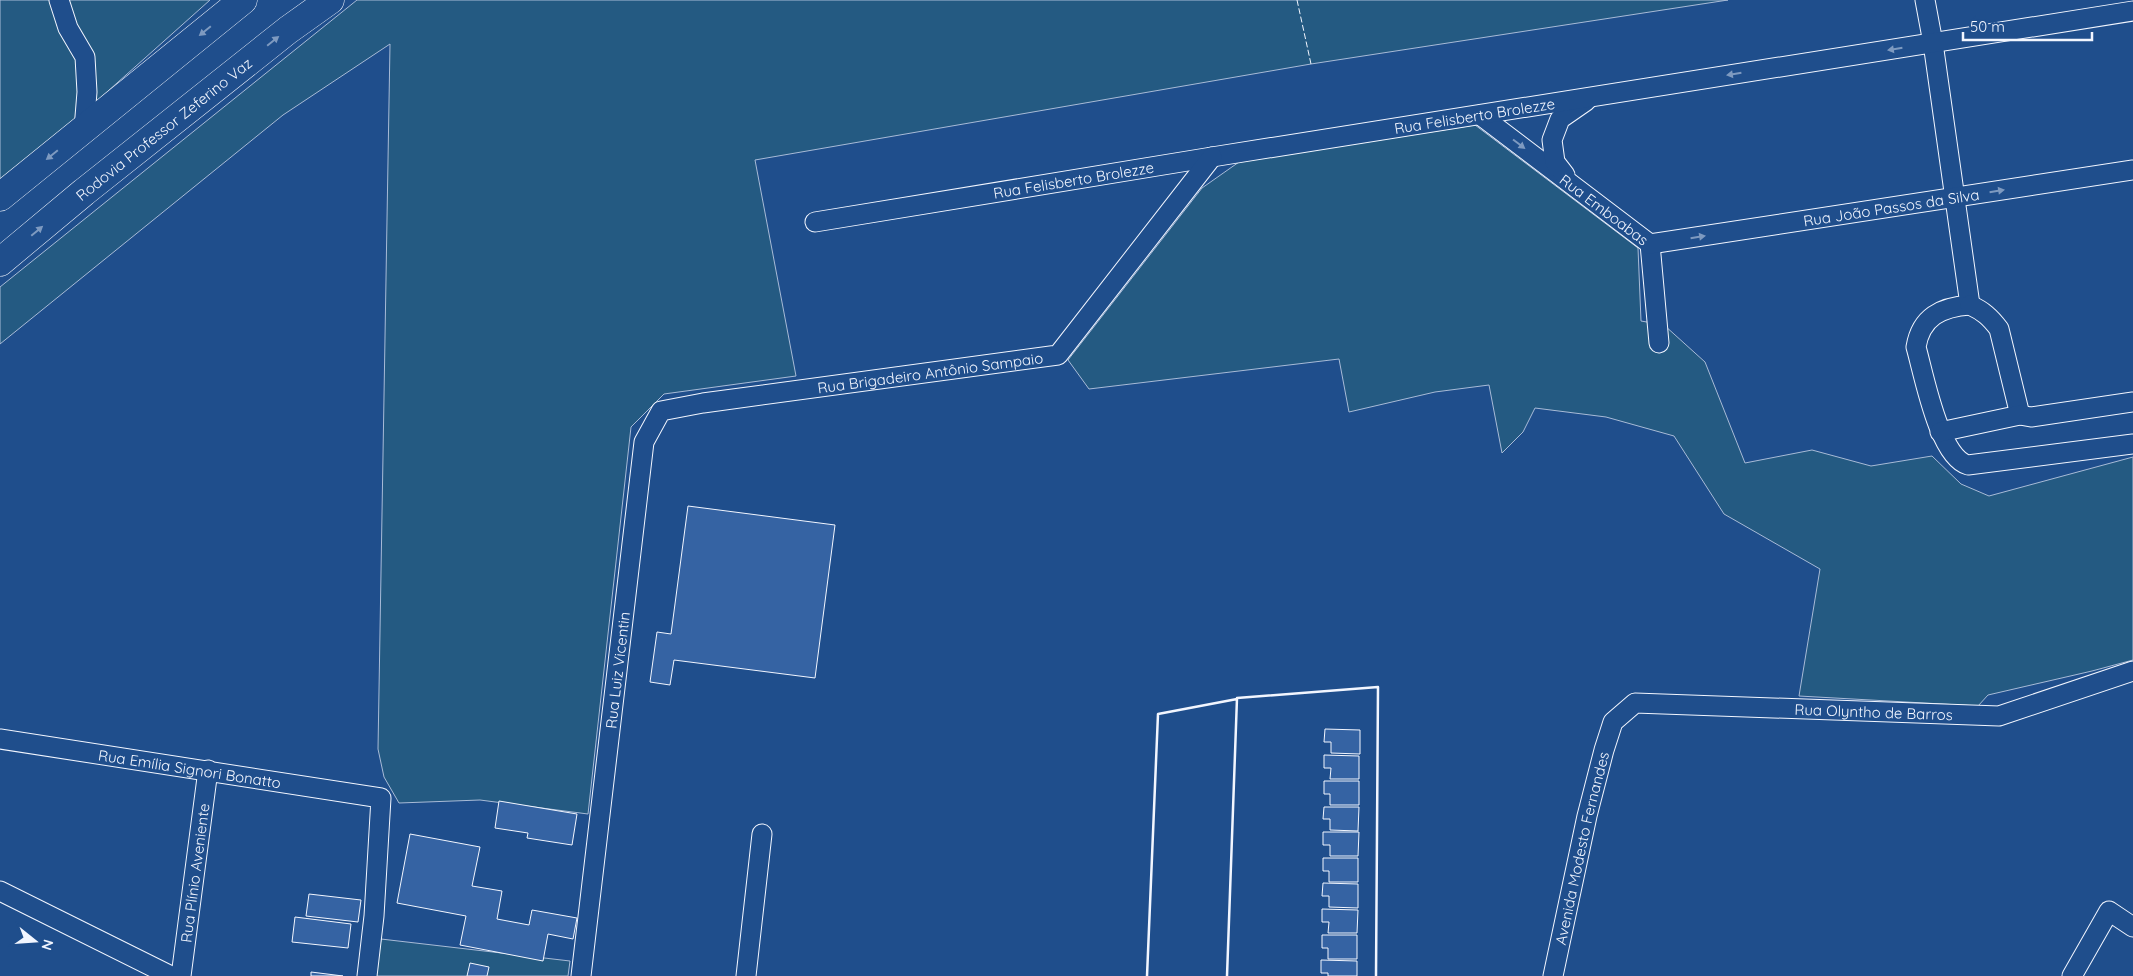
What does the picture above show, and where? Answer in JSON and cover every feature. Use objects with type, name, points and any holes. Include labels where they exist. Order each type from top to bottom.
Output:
[{"type":"highway","points":[[0,196],[243,0]]},
{"type":"highway","name":"Rodovia Professor Zeferino Vaz","points":[[0,262],[84,192],[288,30],[330,0]]},
{"type":"street","points":[[59,0],[68,28],[85,57],[88,92],[84,129]]},
{"type":"street","points":[[1925,0],[1956,198],[1969,299],[1992,318],[1999,328],[2020,414]]},
{"type":"street","name":"Rua Felisberto Brolezze","points":[[815,222],[1212,156],[2133,12]]},
{"type":"street","points":[[1573,185],[1555,162],[1552,140],[1560,119],[1591,97]]},
{"type":"street","name":"Rua Emboabas","points":[[1480,115],[1650,244],[1659,344]]},
{"type":"street","name":"Rua Brigadeiro Antônio Sampaio","points":[[703,403],[1058,355],[1212,156]]},
{"type":"street","name":"Rua João Passos da Silva","points":[[1650,244],[2133,170]]},
{"type":"street","points":[[1969,299],[1941,311],[1923,326],[1918,334],[1916,347],[1940,432],[1957,460],[1968,465],[2133,444]]},
{"type":"street","points":[[1940,432],[2020,414],[2031,417],[2133,402]]},
{"type":"street","name":"Rua Luiz Vicentin","points":[[581,976],[644,442],[661,411],[703,403]]},
{"type":"street","name":"Rua Olyntho de Barros","points":[[1613,722],[1635,703],[1999,716],[2133,671]]},
{"type":"street","name":"Avenida Modesto Fernandes","points":[[1554,976],[1587,816],[1613,722]]},
{"type":"street","name":"Rua Emília Signori Bonatto","points":[[0,739],[381,798],[374,916],[367,976]]},
{"type":"street","name":"Rua Plínio Aveniente","points":[[181,976],[208,770]]},
{"type":"street","points":[[746,976],[762,834]]},
{"type":"street","points":[[0,892],[171,976]]},
{"type":"street","points":[[2072,976],[2109,911],[2133,927]]},
{"type":"shaded area","points":[[0,0],[210,0],[52,141],[0,182]]},
{"type":"shaded area","points":[[357,0],[1728,0],[1311,64],[755,160],[796,376],[664,394],[631,427],[588,814],[480,800],[399,803],[384,777],[378,749],[390,44],[283,115],[0,344],[0,287]]},
{"type":"shaded area","points":[[1475,125],[1638,248],[1641,321],[1664,325],[1705,362],[1745,463],[1812,450],[1871,466],[1932,456],[1961,484],[1989,496],[2133,457],[2133,660],[1988,695],[1978,706],[1799,696],[1820,569],[1724,514],[1674,436],[1606,417],[1535,408],[1523,432],[1502,453],[1489,385],[1435,392],[1349,412],[1339,359],[1089,389],[1068,360],[1202,188],[1239,162]]},
{"type":"shaded area","points":[[381,939],[570,961],[568,976],[376,976]]},
{"type":"building","points":[[688,506],[835,525],[815,678],[674,660],[670,685],[650,682],[657,632],[671,634]]},
{"type":"building","points":[[1325,729],[1360,730],[1360,754],[1331,753],[1331,742],[1324,742]]},
{"type":"building","points":[[1324,755],[1359,756],[1359,779],[1330,779],[1331,768],[1324,768]]},
{"type":"building","points":[[1324,781],[1359,781],[1359,805],[1330,805],[1330,794],[1324,794]]},
{"type":"building","points":[[499,801],[577,814],[572,845],[527,838],[528,833],[495,828]]},
{"type":"building","points":[[1324,807],[1359,807],[1358,831],[1330,830],[1330,819],[1323,819]]},
{"type":"building","points":[[1323,832],[1359,832],[1358,856],[1330,856],[1330,845],[1323,845]]},
{"type":"building","points":[[410,834],[480,847],[472,886],[502,891],[497,919],[529,925],[532,910],[577,918],[573,939],[548,934],[543,961],[460,945],[466,916],[397,903]]},
{"type":"building","points":[[1323,858],[1358,858],[1358,882],[1329,882],[1329,871],[1323,871]]},
{"type":"building","points":[[1323,883],[1358,884],[1358,908],[1329,907],[1329,896],[1322,896]]},
{"type":"building","points":[[309,894],[361,900],[358,922],[306,916]]},
{"type":"building","points":[[1322,909],[1358,910],[1357,933],[1328,933],[1329,922],[1322,922]]},
{"type":"building","points":[[295,917],[351,924],[348,948],[292,942]]},
{"type":"building","points":[[1322,935],[1357,935],[1357,959],[1328,959],[1328,948],[1322,948]]},
{"type":"building","points":[[1321,960],[1357,961],[1357,976],[1328,976],[1328,973],[1321,973]]},
{"type":"building","points":[[470,963],[489,967],[487,976],[467,976]]},
{"type":"building","points":[[311,972],[343,976],[311,976]]},
{"type":"fence","points":[[1297,0],[1311,64]]},
{"type":"wall","points":[[1227,976],[1237,698],[1378,687],[1376,976]]},
{"type":"wall","points":[[1147,976],[1158,714],[1237,699]]}]
